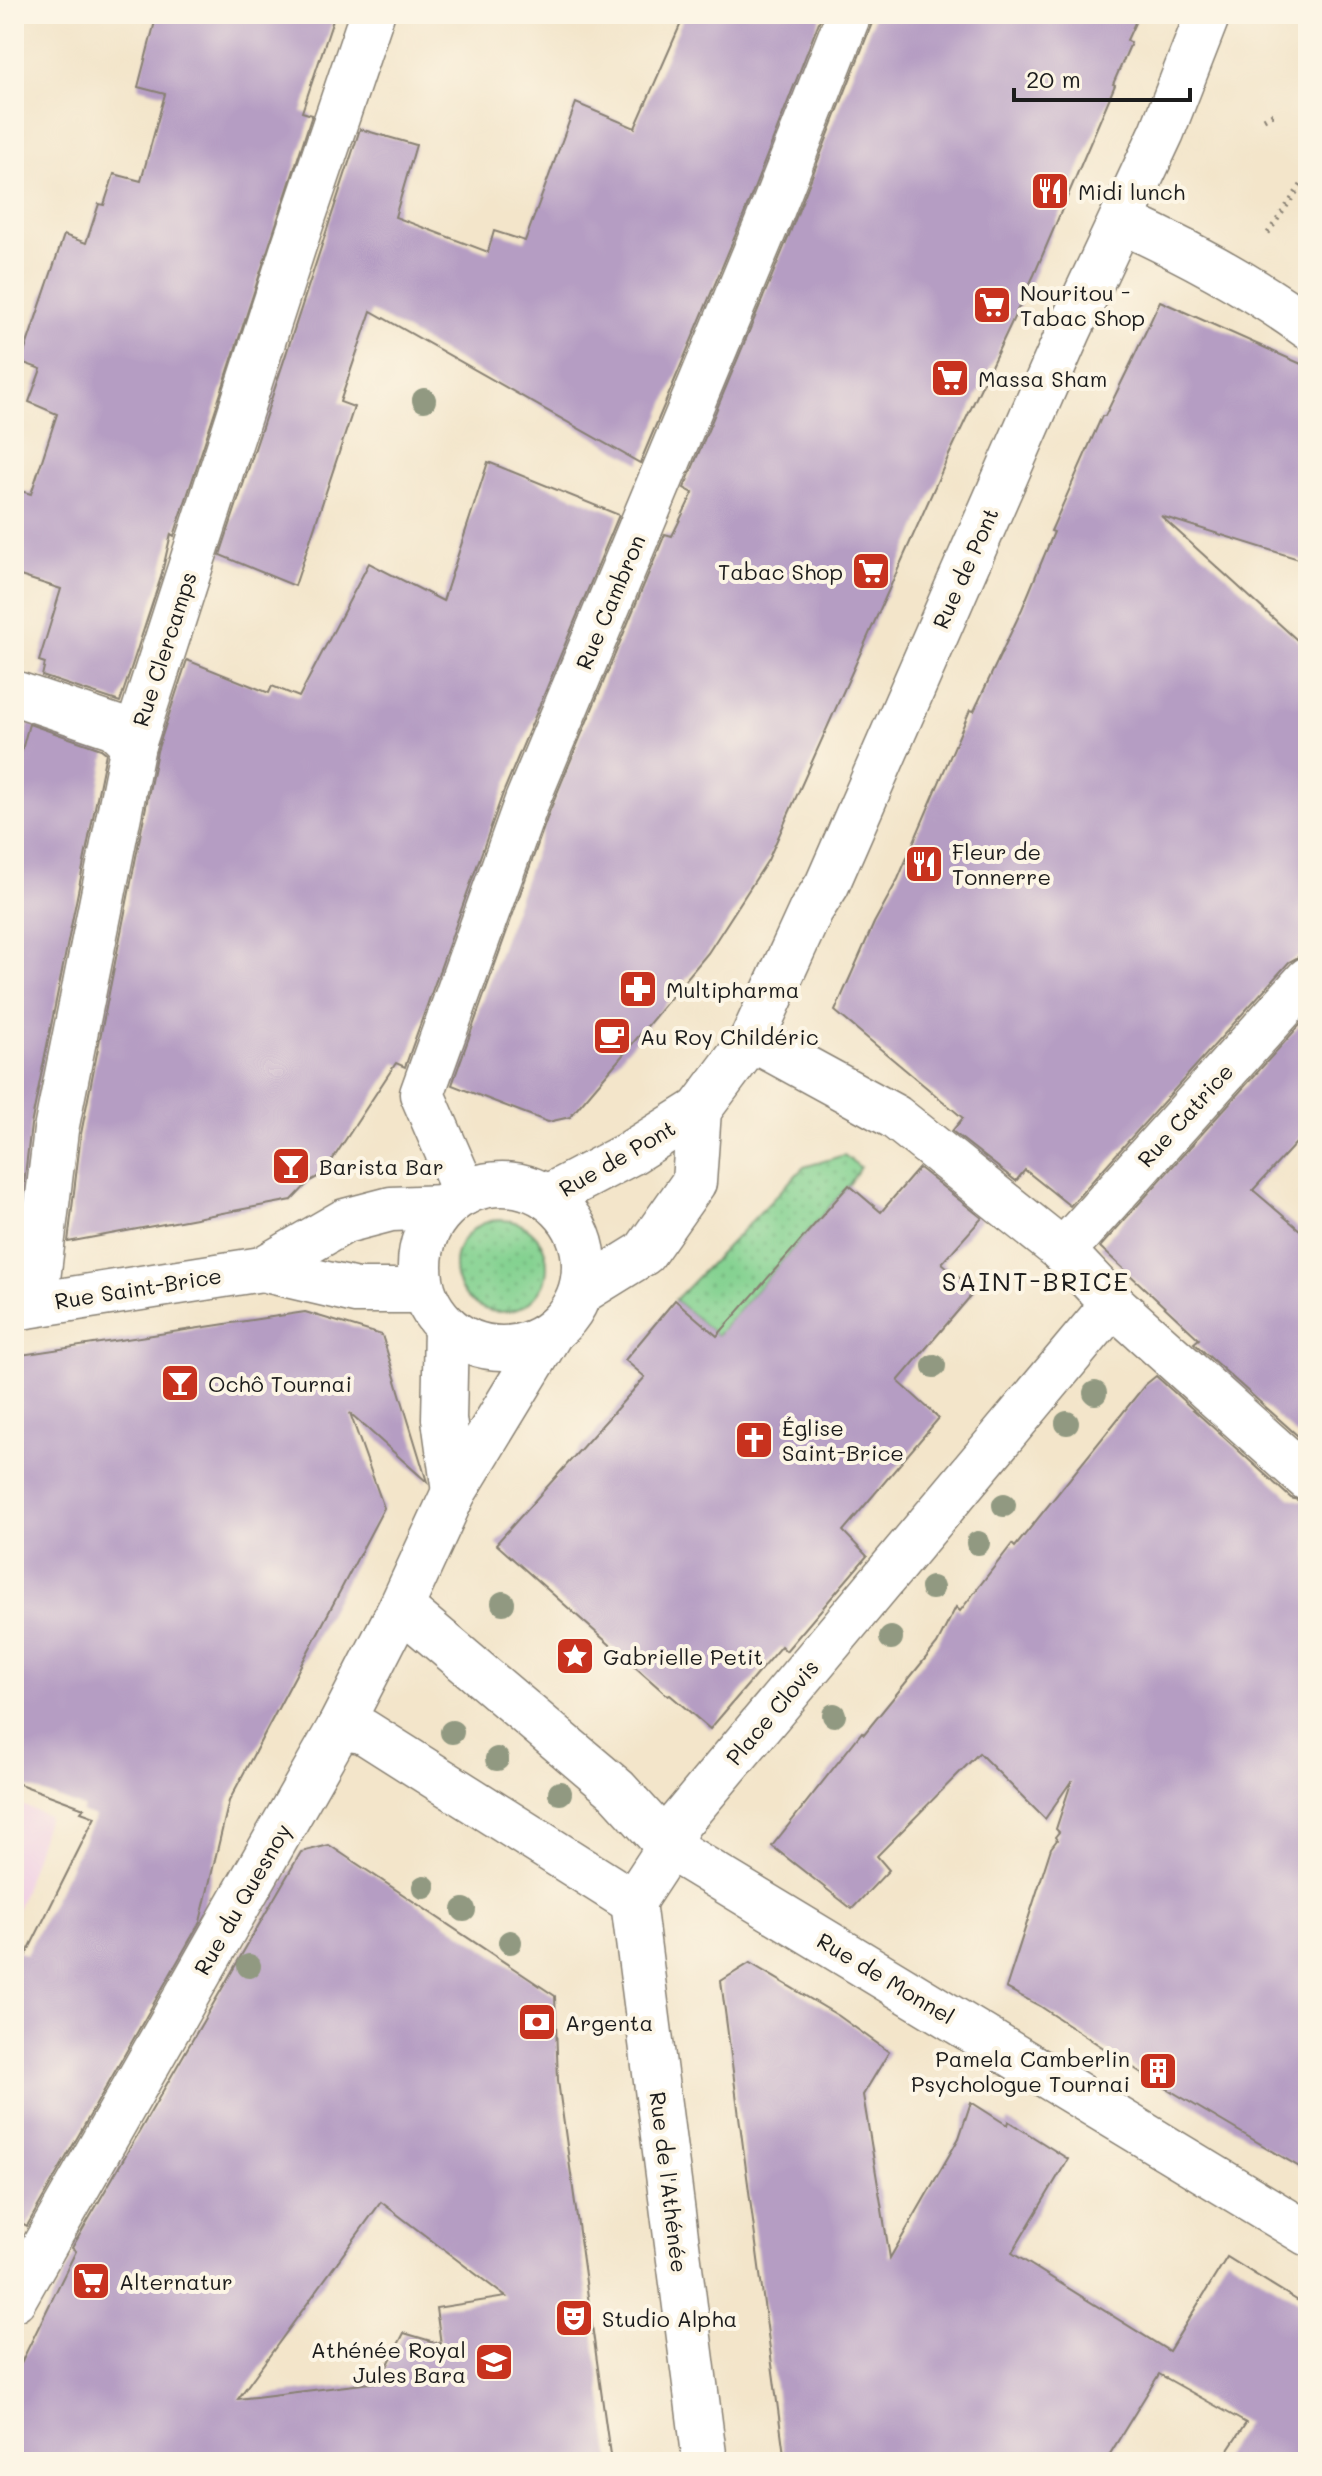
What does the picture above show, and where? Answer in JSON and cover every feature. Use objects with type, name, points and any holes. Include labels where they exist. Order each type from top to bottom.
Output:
[{"type":"street","name":"Rue Clercamps","points":[[25,1306],[56,1130],[133,745],[372,14]]},
{"type":"street","name":"Rue Cambron","points":[[454,1200],[422,1094],[527,801],[760,241],[849,14]]},
{"type":"street","name":"Rue de Pont","points":[[454,1200],[491,1184],[524,1186],[547,1197],[629,1154],[699,1110],[752,1039],[811,910],[827,885],[1069,331],[1162,132],[1208,14]]},
{"type":"street","points":[[1121,221],[1194,255],[1281,307],[1308,327]]},
{"type":"street","points":[[14,693],[115,727],[133,745]]},
{"type":"street","name":"Rue Catrice","points":[[1063,1251],[1308,979]]},
{"type":"street","points":[[752,1039],[895,1117],[1063,1251],[1113,1304],[1308,1479]]},
{"type":"street","name":"Rue de Pont","points":[[581,1292],[644,1253],[694,1182],[699,1110]]},
{"type":"street","points":[[454,1200],[423,1239],[419,1264],[423,1291],[446,1327],[479,1346],[515,1348],[550,1334],[568,1316],[581,1292],[584,1258],[574,1225],[547,1197]]},
{"type":"street","name":"Rue Saint-Brice","points":[[25,1306],[262,1269],[343,1222],[391,1209],[454,1200]]},
{"type":"street","name":"Rue Saint-Brice","points":[[262,1269],[356,1291],[423,1291]]},
{"type":"street","name":"Place Clovis","points":[[633,1902],[669,1847],[678,1824],[1113,1304]]},
{"type":"street","points":[[446,1327],[444,1419],[454,1492]]},
{"type":"street","name":"Rue du Quesnoy","points":[[14,2299],[339,1728],[401,1607],[454,1492],[550,1334]]},
{"type":"street","points":[[401,1607],[617,1790],[669,1847]]},
{"type":"street","points":[[339,1728],[363,1731],[633,1902]]},
{"type":"street","name":"Rue de Monnel","points":[[669,1847],[1308,2234]]},
{"type":"street","name":"Rue de l'Athénée","points":[[633,1902],[705,2462]]},
{"type":"path","points":[[1264,119],[1276,112]]},
{"type":"path","points":[[1268,233],[1308,175]]},
{"type":"shaded area","points":[[14,1802],[48,1816],[14,1921]]},
{"type":"green space","points":[[844,1155],[860,1167],[849,1185],[717,1336],[675,1300],[804,1167]]},
{"type":"green space","points":[[492,1220],[510,1220],[527,1227],[540,1240],[547,1266],[540,1292],[527,1305],[510,1312],[492,1312],[475,1305],[462,1292],[455,1275],[455,1257],[462,1240],[475,1227]]},
{"type":"building","points":[[157,14],[335,14],[302,112],[312,115],[174,536],[171,534],[161,577],[120,702],[42,676],[45,663],[39,661],[61,589],[14,574],[14,489],[31,494],[57,414],[29,402],[41,369],[21,362],[64,235],[86,243],[99,204],[104,205],[114,174],[141,181],[165,94],[138,87]]},
{"type":"building","points":[[685,14],[822,14],[743,217],[640,463],[371,311],[340,402],[354,407],[295,586],[220,555],[360,129],[416,145],[395,217],[488,252],[494,231],[525,241],[576,103],[635,128]]},
{"type":"building","points":[[873,14],[1139,14],[1127,40],[1131,43],[1115,85],[1034,275],[949,455],[768,860],[708,953],[628,1049],[570,1117],[548,1122],[452,1085],[550,810],[665,534],[672,536],[693,493],[684,488],[789,235]]},
{"type":"building","points":[[1160,301],[1308,367],[1308,562],[1161,516],[1308,650],[1308,955],[1289,962],[1070,1206],[1025,1170],[1016,1181],[952,1131],[963,1118],[835,1011],[874,923],[898,879],[970,710],[974,711],[1022,609],[1054,532],[1051,531],[1102,416],[1105,416]]},
{"type":"building","points":[[488,462],[619,515],[503,793],[405,1067],[396,1063],[323,1174],[310,1181],[292,1200],[68,1242],[81,1134],[157,751],[187,660],[269,693],[272,686],[299,697],[369,563],[443,601]]},
{"type":"building","points":[[29,724],[106,753],[31,1125],[14,1252],[14,779]]},
{"type":"building","points":[[1308,1016],[1308,1130],[1253,1190],[1308,1237],[1308,1445],[1194,1343],[1199,1339],[1100,1247]]},
{"type":"building","name":"Église Saint-Brice","points":[[919,1168],[982,1218],[942,1263],[975,1291],[898,1381],[939,1418],[843,1531],[867,1556],[786,1651],[781,1646],[710,1729],[668,1696],[496,1544],[645,1377],[625,1360],[675,1300],[717,1336],[849,1185],[881,1212]]},
{"type":"building","points":[[305,1312],[382,1335],[427,1482],[350,1413],[384,1508],[229,1801],[200,1922],[27,2226],[14,2219],[14,1950],[26,1955],[95,1817],[81,1812],[84,1808],[14,1782],[14,1356]]},
{"type":"building","points":[[1156,1376],[1291,1498],[1308,1503],[1308,2172],[1149,2078],[1040,2006],[1006,1988],[1051,1848],[1057,1840],[1055,1837],[1059,1832],[1056,1829],[1072,1780],[1045,1819],[979,1753],[877,1856],[889,1870],[852,1909],[772,1846],[862,1732],[864,1734],[937,1644],[956,1607],[960,1611],[1012,1544],[1015,1547],[1145,1385]]},
{"type":"building","points":[[329,1845],[555,1996],[558,2081],[611,2462],[14,2462],[14,2377],[76,2251],[72,2248],[301,1852]],"holes":[[[381,2202],[506,2297],[436,2308],[441,2344],[404,2333],[379,2382],[238,2399]]]},
{"type":"building","points":[[750,1963],[839,2016],[889,2052],[863,2095],[890,2258],[959,2138],[971,2102],[1068,2159],[1012,2253],[1169,2351],[1227,2257],[1308,2307],[1308,2462],[1220,2462],[1246,2423],[1159,2374],[1105,2462],[785,2462],[721,1981]]},
{"type":"place","name":"Midi lunch","points":[[1050,191]]},
{"type":"place","name":"Nouritou - Tabac Shop","points":[[992,305]]},
{"type":"place","name":"Massa Sham","points":[[950,378]]},
{"type":"place","name":"Tabac Shop","points":[[871,571]]},
{"type":"place","name":"Fleur de Tonnerre","points":[[924,864]]},
{"type":"place","name":"Multipharma","points":[[638,989]]},
{"type":"place","name":"Au Roy Childéric","points":[[612,1036]]},
{"type":"place","name":"Barista Bar","points":[[291,1166]]},
{"type":"place","name":"Ochô Tournai","points":[[180,1383]]},
{"type":"place","name":"Église Saint-Brice","points":[[754,1440]]},
{"type":"place","name":"Gabrielle Petit","points":[[575,1656]]},
{"type":"place","name":"Argenta","points":[[537,2022]]},
{"type":"place","name":"Pamela Camberlin Psychologue Tournai","points":[[1158,2071]]},
{"type":"place","name":"Alternatur","points":[[91,2281]]},
{"type":"place","name":"Studio Alpha","points":[[574,2318]]},
{"type":"place","name":"Athénée Royal Jules Bara","points":[[494,2362]]},
{"type":"district","name":"SAINT-BRICE","points":[[1036,1281]]}]
